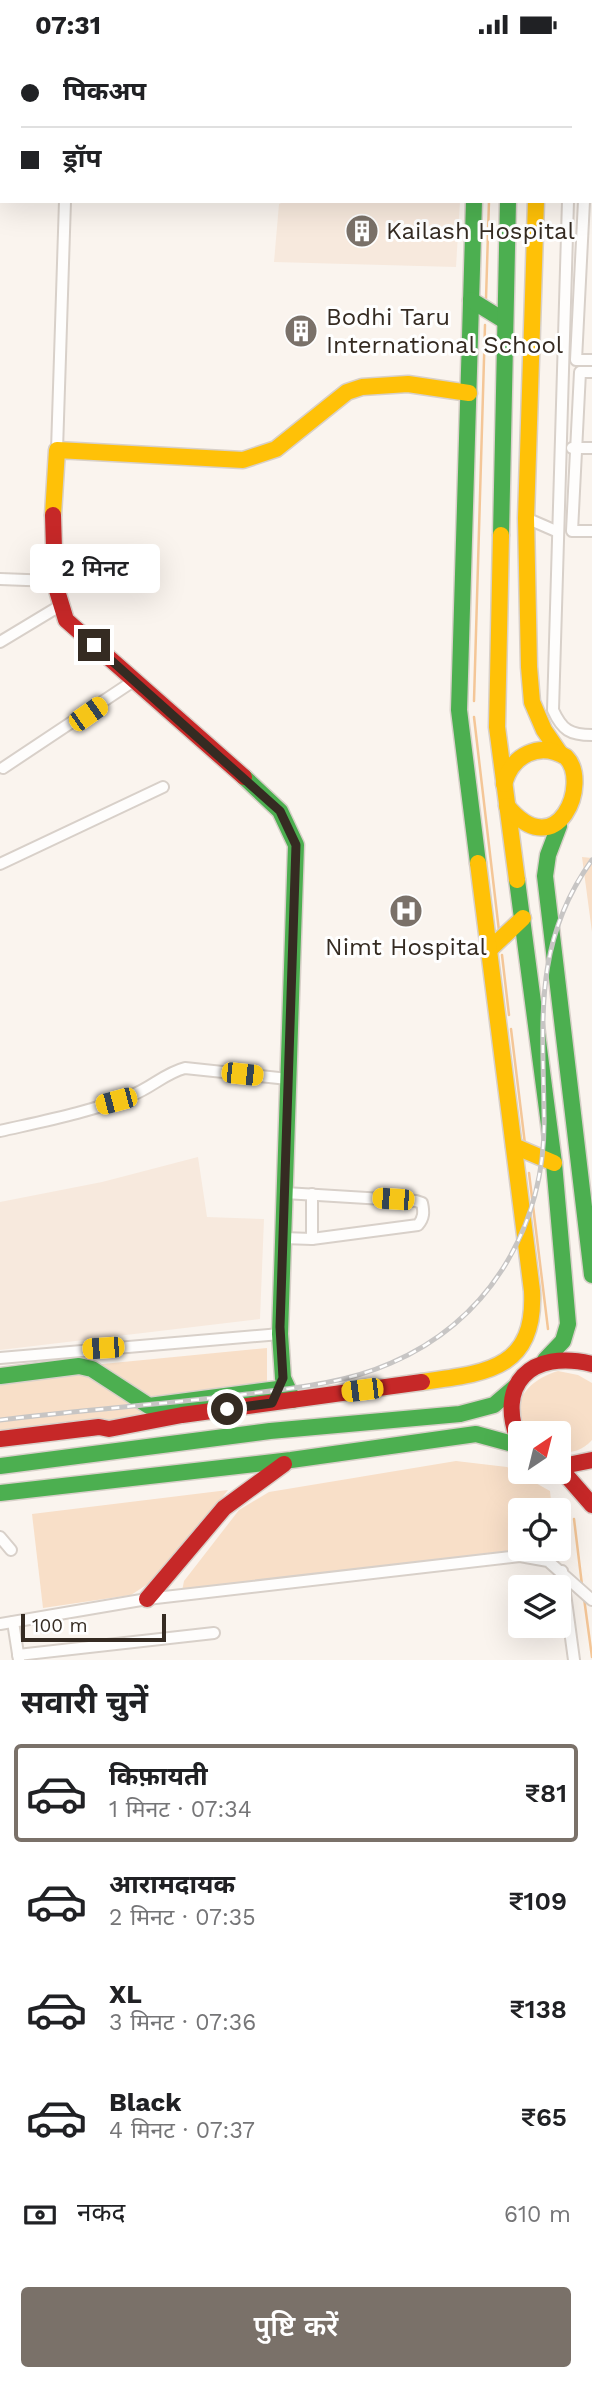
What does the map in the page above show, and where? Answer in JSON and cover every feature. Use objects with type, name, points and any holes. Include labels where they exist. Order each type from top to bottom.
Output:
[{"type":"main road","points":[[0,1376],[78,1358],[92,1370],[149,1406],[277,1390],[293,1399],[478,1374],[498,1367],[524,1344],[531,1331],[534,1314],[459,710],[474,203]]},
{"type":"main road","points":[[508,203],[496,727],[554,1163],[568,1324],[562,1341],[545,1360]]},
{"type":"main road","points":[[536,203],[526,518],[532,702],[544,730],[559,753]]},
{"type":"main road","points":[[471,300],[505,321]]},
{"type":"main road","points":[[277,1390],[296,845],[292,831],[280,811],[135,680],[73,628],[58,607],[53,581],[57,450],[243,460],[276,449],[347,392],[360,387],[381,382],[470,393]]},
{"type":"main road","points":[[504,784],[512,765],[528,752],[549,750],[584,768],[581,810],[559,826],[539,829],[528,827],[519,821],[506,805]]},
{"type":"main road","points":[[559,826],[548,855],[545,876],[592,1275]]},
{"type":"main road","points":[[488,951],[523,918]]},
{"type":"main road","points":[[514,1146],[554,1163]]},
{"type":"main road","points":[[0,1466],[271,1431],[460,1414],[494,1405],[515,1387],[533,1366],[545,1360],[561,1357],[592,1364]]},
{"type":"main road","points":[[511,1421],[515,1387]]},
{"type":"main road","points":[[0,1439],[99,1427],[109,1429],[277,1390],[293,1399]]},
{"type":"main road","points":[[109,1429],[124,1450]]},
{"type":"main road","points":[[0,1493],[291,1460],[476,1434],[508,1442]]},
{"type":"main road","points":[[571,1466],[592,1459]]},
{"type":"main road","points":[[147,1599],[209,1521],[234,1496],[291,1460]]},
{"type":"main road","points":[[571,1481],[592,1505]]},
{"type":"street","points":[[57,450],[65,203]]},
{"type":"street","points":[[568,203],[556,531],[553,710],[565,730],[575,735],[592,735]]},
{"type":"street","points":[[584,203],[587,259],[576,360],[592,361]]},
{"type":"street","points":[[566,257],[587,259]]},
{"type":"street","points":[[592,372],[580,372],[572,531],[592,531]]},
{"type":"street","points":[[559,447],[592,448]]},
{"type":"street","points":[[526,518],[556,531]]},
{"type":"street","points":[[0,579],[53,581]]},
{"type":"street","points":[[0,642],[58,607]]},
{"type":"street","points":[[3,768],[135,680]]},
{"type":"street","points":[[0,864],[163,786]]},
{"type":"street","points":[[0,1130],[116,1101],[136,1094],[172,1072],[186,1068],[288,1079]]},
{"type":"street","points":[[284,1238],[312,1239],[418,1225],[424,1209],[422,1203],[416,1201],[285,1193]]},
{"type":"street","points":[[312,1194],[312,1239]]},
{"type":"street","points":[[0,1358],[78,1358],[280,1334]]},
{"type":"street","points":[[0,1537],[12,1550]]},
{"type":"street","points":[[0,1624],[147,1599],[520,1556],[548,1561],[592,1599]]},
{"type":"street","points":[[562,1571],[574,1660]]},
{"type":"street","points":[[13,1622],[18,1658],[214,1633]]},
{"type":"shaded area","points":[[460,203],[456,267],[274,262],[279,204]]},
{"type":"shaded area","points":[[582,857],[592,858],[592,932]]},
{"type":"shaded area","points":[[198,1157],[207,1217],[264,1219],[260,1319],[0,1350],[0,1202],[102,1182]]},
{"type":"shaded area","points":[[267,1348],[267,1396],[254,1405],[0,1432],[0,1374]]},
{"type":"shaded area","points":[[558,1371],[578,1375],[592,1383],[592,1440],[585,1447],[571,1451],[571,1421],[520,1421],[518,1412],[524,1394],[547,1375]]},
{"type":"shaded area","points":[[456,1461],[507,1467],[508,1484],[537,1484],[550,1491],[551,1498],[508,1498],[508,1551],[182,1591],[184,1581],[239,1510],[269,1492]]},
{"type":"shaded area","points":[[228,1490],[160,1576],[131,1595],[43,1608],[32,1514]]},
{"type":"waterway","points":[[486,299],[489,203]]},
{"type":"waterway","points":[[474,701],[485,325]]},
{"type":"waterway","points":[[474,717],[499,931]]},
{"type":"waterway","points":[[502,955],[509,1015]]},
{"type":"waterway","points":[[511,1029],[525,1144]]},
{"type":"waterway","points":[[529,1173],[548,1329]]},
{"type":"waterway","points":[[574,1519],[582,1585]]},
{"type":"waterway","points":[[584,1598],[592,1657]]},
{"type":"railway","points":[[0,1420],[247,1394],[339,1380],[391,1363],[427,1344],[458,1321],[485,1293],[507,1262],[524,1228],[536,1191],[544,1113],[543,1013],[551,951],[559,921],[592,860]]},
{"type":"traffic: fast","points":[[474,203],[459,710],[478,863]]},
{"type":"traffic: fast","points":[[501,535],[508,203]]},
{"type":"traffic: fast","points":[[471,300],[505,321]]},
{"type":"traffic: fast","points":[[244,777],[280,811],[296,845],[280,1334],[283,1378],[293,1400]]},
{"type":"traffic: fast","points":[[559,826],[548,855],[545,876],[592,1275]]},
{"type":"traffic: fast","points":[[517,880],[554,1163],[568,1324],[563,1341],[545,1360]]},
{"type":"traffic: fast","points":[[0,1376],[79,1366],[92,1369],[149,1406],[278,1389]]},
{"type":"traffic: fast","points":[[0,1466],[270,1431],[460,1414],[494,1405],[515,1387]]},
{"type":"traffic: fast","points":[[0,1493],[291,1460],[476,1434],[508,1443]]},
{"type":"traffic: slow","points":[[536,203],[526,518],[529,667],[532,702],[544,730],[559,752]]},
{"type":"traffic: slow","points":[[53,515],[57,450],[243,460],[276,449],[347,392],[362,387],[408,384],[469,393]]},
{"type":"traffic: slow","points":[[501,535],[497,727],[517,880]]},
{"type":"traffic: slow","points":[[504,784],[513,765],[520,758],[537,751],[556,752],[566,757],[573,769],[575,784],[572,800],[565,814],[555,824],[541,828],[525,822],[507,806]]},
{"type":"traffic: slow","points":[[422,1382],[467,1375],[502,1363],[516,1352],[526,1337],[531,1317],[532,1291],[478,863]]},
{"type":"traffic: slow","points":[[488,951],[523,918]]},
{"type":"traffic: slow","points":[[514,1146],[554,1163]]},
{"type":"traffic: jam","points":[[53,515],[55,584],[66,620],[244,777]]},
{"type":"traffic: jam","points":[[513,1421],[515,1388],[523,1376],[536,1367],[551,1362],[592,1364]]},
{"type":"traffic: jam","points":[[0,1439],[99,1427],[109,1429],[182,1415],[422,1382]]},
{"type":"traffic: jam","points":[[571,1464],[592,1460]]},
{"type":"traffic: jam","points":[[147,1599],[224,1508],[284,1464]]},
{"type":"traffic: jam","points":[[571,1481],[592,1505]]},
{"type":"place","name":"Kailash Hospital","points":[[362,231]]},
{"type":"place","name":"Bodhi Taru International School","points":[[301,331]]},
{"type":"place","name":"Nimt Hospital","points":[[406,911]]},
{"type":"route","points":[[94,645],[280,811],[292,831],[296,845],[280,1327],[283,1378],[272,1403],[227,1409]]}]
